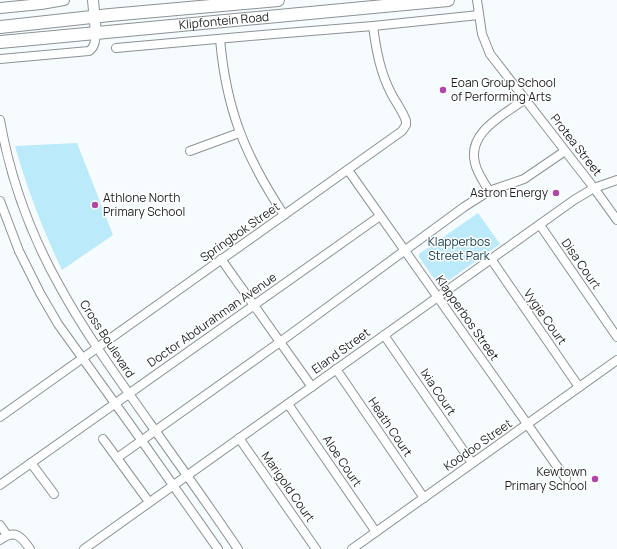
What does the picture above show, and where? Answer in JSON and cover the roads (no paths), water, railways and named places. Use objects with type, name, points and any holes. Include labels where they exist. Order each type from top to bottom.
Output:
[{"type":"main road","name":"Klipfontein Road","points":[[0,27],[278,0]]},
{"type":"main road","name":"Klipfontein Road","points":[[0,42],[448,0]]},
{"type":"street","points":[[0,8],[12,3],[64,0]]},
{"type":"street","points":[[2,60],[89,51],[95,43],[96,33],[93,0]]},
{"type":"street","name":"Protea Street","points":[[477,0],[482,34],[486,46],[498,64],[617,220]]},
{"type":"street","points":[[116,48],[373,26],[480,15]]},
{"type":"street","name":"Springbok Street","points":[[0,417],[399,135],[406,125],[405,118],[390,93],[385,79],[378,55],[373,26]]},
{"type":"street","points":[[220,38],[226,83],[239,133],[255,167],[284,215]]},
{"type":"street","points":[[489,191],[475,164],[473,156],[477,139],[483,130],[525,99]]},
{"type":"street","name":"Cross Boulevard","points":[[0,120],[7,153],[26,215],[58,284],[129,394],[238,549]]},
{"type":"street","points":[[190,151],[239,133]]},
{"type":"street","points":[[117,458],[406,251],[464,207],[489,191],[524,179],[565,151]]},
{"type":"street","name":"Klapperbos Street","points":[[348,170],[527,425],[566,478]]},
{"type":"street","name":"Eland Street","points":[[84,549],[96,546],[149,502],[540,225],[594,188],[617,180]]},
{"type":"street","points":[[0,201],[15,242],[40,293],[58,324],[218,549]]},
{"type":"street","name":"Doctor Abdurahman Avenue","points":[[0,485],[380,216]]},
{"type":"street","name":"Disa Court","points":[[540,225],[617,337]]},
{"type":"street","points":[[221,260],[312,386]]},
{"type":"street","name":"Vygie Court","points":[[491,260],[579,387]]},
{"type":"street","name":"Ixia Court","points":[[384,335],[472,464]]},
{"type":"street","name":"Koodoo Street","points":[[352,549],[617,360]]},
{"type":"street","name":"Heath Court","points":[[336,369],[424,498]]},
{"type":"street","name":"Aloe Court","points":[[288,404],[376,532]]},
{"type":"street","name":"Marigold Court","points":[[239,438],[316,549]]},
{"type":"street","points":[[103,439],[149,502]]},
{"type":"street","points":[[31,463],[54,494]]},
{"type":"street","points":[[0,525],[3,537],[19,536],[30,549]]},
{"type":"place","name":"Eoan Group School of Performing Arts","points":[[443,90]]},
{"type":"place","name":"Astron Energy","points":[[556,193]]},
{"type":"place","name":"Athlone North Primary School","points":[[95,205]]},
{"type":"place","name":"Kewtown Primary School","points":[[595,479]]},
{"type":"park label","name":"Klapperbos Street Park","points":[[459,249]]}]
